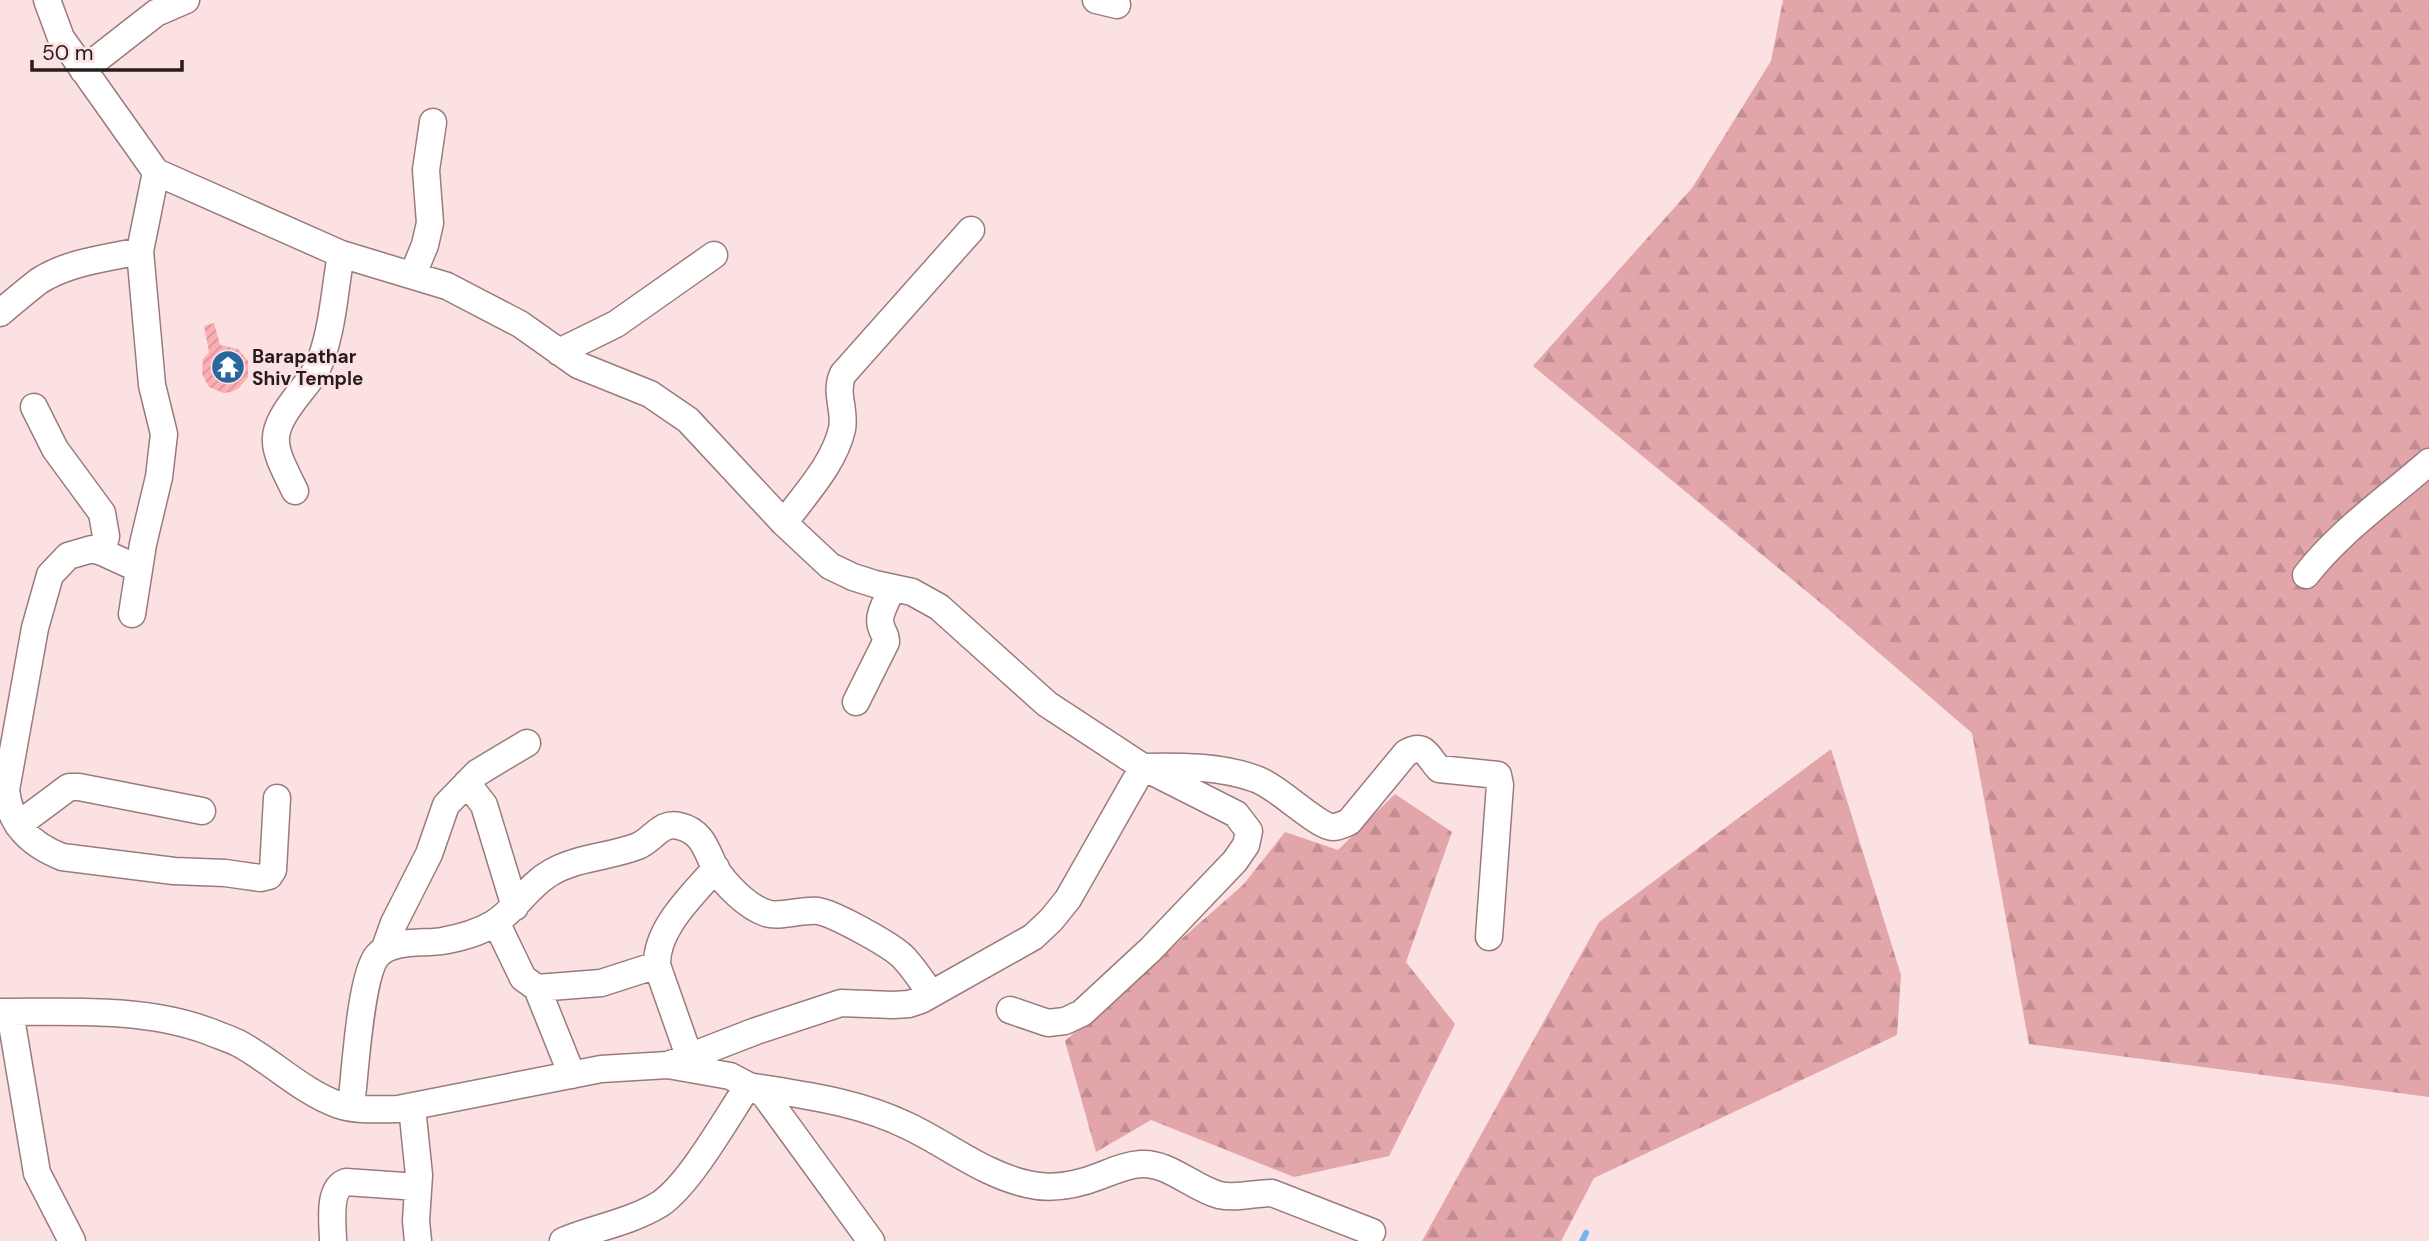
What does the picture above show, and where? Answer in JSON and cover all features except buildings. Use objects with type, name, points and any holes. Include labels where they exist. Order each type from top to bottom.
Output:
[{"type":"street","points":[[47,0],[61,38],[156,172],[341,254],[413,274],[480,301],[589,370],[650,394],[688,420],[784,523],[830,566],[853,577],[912,592],[939,607],[1047,704],[1143,767],[1236,814],[1249,831],[1246,845],[1235,861],[1150,950],[1082,1013],[1065,1021],[1048,1023],[1010,1010]]},
{"type":"street","points":[[83,70],[156,13],[186,0]]},
{"type":"street","points":[[413,274],[425,245],[430,223],[426,170],[433,122]]},
{"type":"street","points":[[132,614],[159,477],[164,434],[152,385],[140,251],[156,172]]},
{"type":"street","points":[[784,523],[834,454],[843,426],[838,391],[843,374],[971,230]]},
{"type":"street","points":[[0,313],[41,281],[58,272],[76,265],[140,251]]},
{"type":"street","points":[[295,491],[280,461],[275,432],[284,413],[313,377],[321,362],[341,254]]},
{"type":"street","points":[[558,352],[616,324],[714,255]]},
{"type":"street","points":[[34,407],[55,449],[102,513],[106,536],[102,552]]},
{"type":"street","points":[[2306,575],[2321,555],[2429,462]]},
{"type":"street","points":[[139,569],[102,552],[84,550],[63,559],[50,575],[43,594],[6,790],[7,801],[18,825],[25,836],[44,850],[62,857],[174,871],[261,878],[269,876],[273,870],[277,798]]},
{"type":"street","points":[[856,702],[886,642],[880,617],[892,588]]},
{"type":"street","points":[[351,1107],[363,1001],[374,960],[384,948],[429,854],[446,805],[477,773],[527,743]]},
{"type":"street","points":[[1143,767],[1201,769],[1256,779],[1276,789],[1325,825],[1335,827],[1349,822],[1413,748],[1424,750],[1439,769],[1498,775],[1500,785],[1489,937]]},
{"type":"street","points":[[72,1241],[37,1173],[5,1012],[115,1013],[173,1021],[237,1043],[310,1090],[339,1105],[351,1107],[412,1107],[601,1069],[678,1060],[841,1003],[909,1004],[1033,937],[1068,899],[1143,767]]},
{"type":"street","points":[[467,783],[484,805],[505,915],[523,978],[537,988],[572,1075]]},
{"type":"street","points":[[18,825],[69,787],[202,811]]},
{"type":"street","points":[[384,948],[461,937],[505,915],[532,886],[552,872],[581,860],[637,846],[669,825],[678,825],[696,834],[704,843],[716,868],[732,890],[767,914],[797,911],[832,915],[899,954],[910,964],[931,994]]},
{"type":"street","points":[[678,1060],[657,965],[659,942],[666,929],[716,868]]},
{"type":"street","points":[[537,988],[601,983],[657,965]]},
{"type":"street","points":[[678,1060],[730,1076],[764,1094],[871,1241]]},
{"type":"street","points":[[748,1086],[842,1101],[878,1113],[932,1138],[993,1174],[1028,1185],[1046,1188],[1066,1186],[1128,1166],[1156,1165],[1198,1188],[1220,1195],[1235,1197],[1272,1193],[1372,1231]]},
{"type":"street","points":[[563,1241],[642,1213],[661,1203],[697,1162],[748,1086]]},
{"type":"street","points":[[412,1107],[418,1152],[418,1241]]},
{"type":"street","points":[[333,1241],[334,1193],[339,1185],[346,1182],[418,1187]]},
{"type":"green space","points":[[1783,0],[2429,0],[2429,1097],[2029,1044],[1972,733],[1828,609],[1533,366],[1692,188],[1771,61]]},
{"type":"green space","points":[[1831,749],[1901,975],[1897,1035],[1594,1178],[1561,1241],[1422,1241],[1599,922]]},
{"type":"green space","points":[[1395,794],[1452,832],[1406,962],[1455,1024],[1389,1156],[1294,1177],[1151,1120],[1096,1152],[1065,1041],[1243,885],[1285,832],[1338,850]]},
{"type":"waterway","points":[[1582,1241],[1586,1233]]},
{"type":"place","name":"Barapathar Shiv Temple","points":[[228,367]]}]
